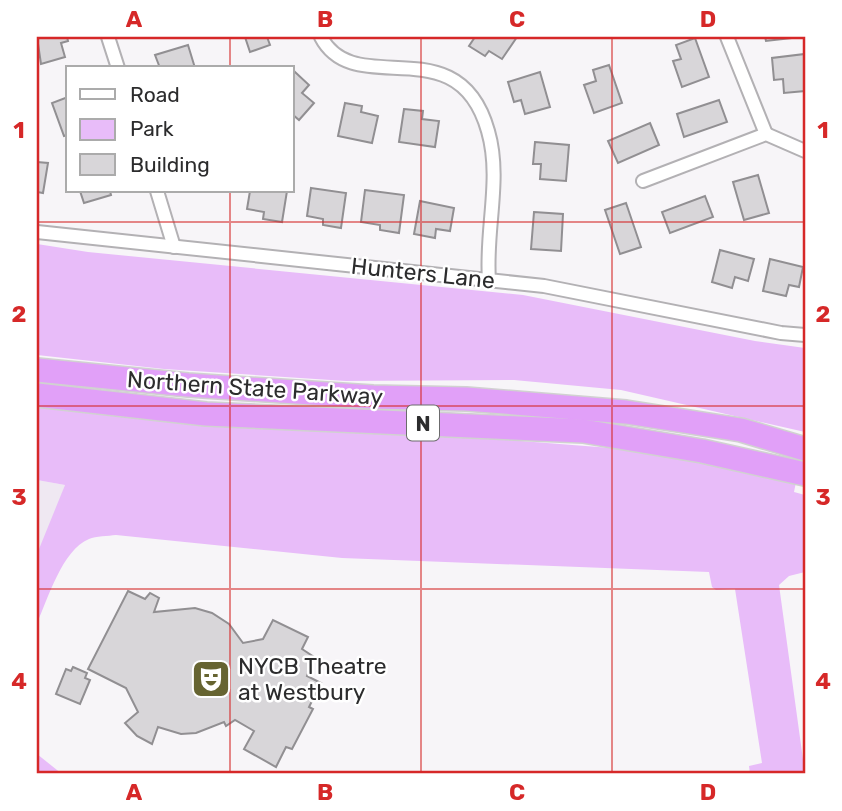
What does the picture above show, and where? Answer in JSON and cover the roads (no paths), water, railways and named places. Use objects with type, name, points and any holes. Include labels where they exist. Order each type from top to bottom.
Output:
[{"type":"highway","name":"Northern State Parkway","points":[[37,370],[188,385],[466,400],[626,412],[750,432],[805,449]]},
{"type":"highway","name":"Northern State Parkway","points":[[37,395],[206,414],[583,431],[702,450],[805,474]]},
{"type":"street","points":[[108,37],[117,66]]},
{"type":"street","points":[[321,37],[336,54],[351,62],[449,75],[462,84],[475,100],[488,129],[494,159],[487,259],[489,280]]},
{"type":"street","points":[[727,37],[766,134]]},
{"type":"street","points":[[643,181],[766,134],[805,151]]},
{"type":"street","points":[[157,192],[174,247]]},
{"type":"street","name":"Hunters Lane","points":[[37,232],[544,286],[781,333],[805,335]]},
{"type":"place","name":"NYCB Theatre at Westbury","points":[[211,679]]}]
